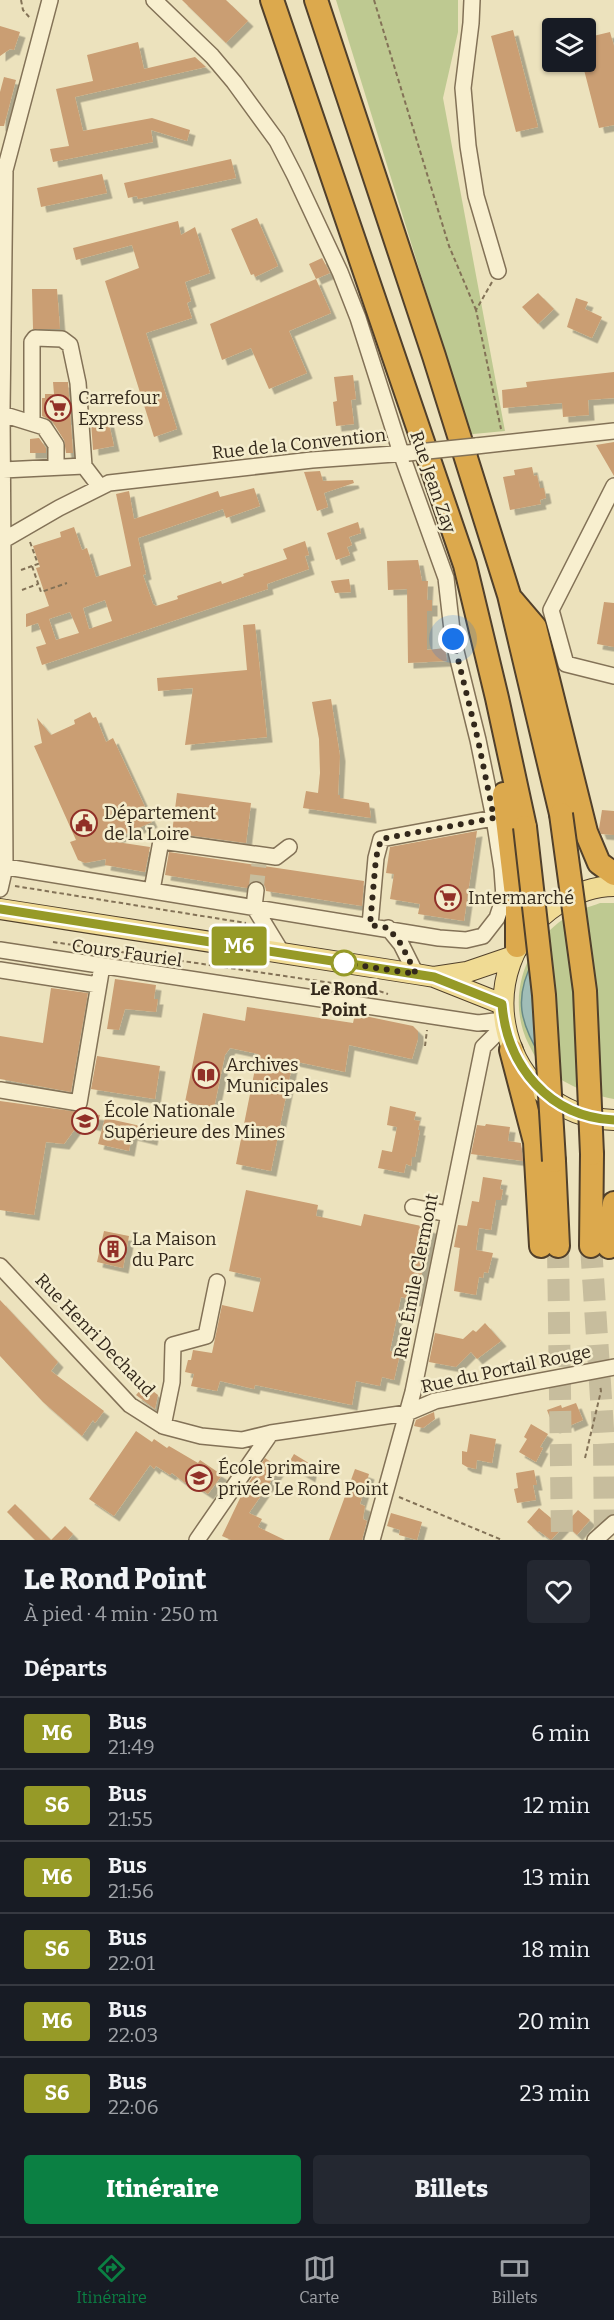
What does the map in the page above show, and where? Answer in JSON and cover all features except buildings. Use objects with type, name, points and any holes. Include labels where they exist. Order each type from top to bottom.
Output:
[{"type":"highway","points":[[272,0],[465,565],[497,698],[525,828],[544,994],[554,1161],[549,1246],[535,1142],[512,1050]]},
{"type":"highway","points":[[316,0],[434,356],[509,595],[561,814],[585,991],[592,1154],[600,1246],[614,1203]]},
{"type":"highway","points":[[465,565],[471,642],[490,720],[504,793],[517,904],[514,952]]},
{"type":"highway","points":[[509,595],[535,627],[586,832],[599,863],[614,874]]},
{"type":"main road","points":[[614,886],[586,891],[565,899],[546,912],[530,928],[514,952],[504,980],[503,1017],[512,1050],[526,1075],[547,1095],[572,1111],[600,1119],[614,1119]]},
{"type":"main road","name":"Cours Fauriel","points":[[0,909],[425,976],[467,972],[514,952]]},
{"type":"main road","name":"Cours Fauriel","points":[[425,976],[503,1017]]},
{"type":"street","points":[[0,889],[2,867],[3,470],[1,411],[5,170],[50,0]]},
{"type":"street","name":"Rue Jean Zay","points":[[154,0],[212,56],[257,111],[277,141],[317,220],[358,318],[446,578],[453,639],[478,740],[494,818],[504,897],[497,918],[483,936],[466,940],[439,938],[388,928]]},
{"type":"street","points":[[472,0],[463,88],[468,146],[476,196],[498,271]]},
{"type":"street","points":[[32,423],[32,342],[35,338],[62,339],[70,345],[78,383],[84,466],[100,487]]},
{"type":"street","points":[[1,411],[44,427],[56,446],[56,466]]},
{"type":"street","name":"Rue de la Convention","points":[[2,541],[109,483],[312,460],[405,453],[614,431]]},
{"type":"street","points":[[3,470],[84,466]]},
{"type":"street","points":[[614,486],[551,610],[566,664],[614,676]]},
{"type":"street","points":[[370,925],[376,858],[381,839],[494,818]]},
{"type":"street","points":[[152,890],[161,841],[259,860],[276,857],[289,847]]},
{"type":"street","points":[[2,867],[388,928],[425,976]]},
{"type":"street","points":[[256,890],[254,906],[282,953]]},
{"type":"street","name":"Cours Fauriel","points":[[0,950],[478,1023],[503,1017]]},
{"type":"street","points":[[0,1090],[79,1103],[102,966]]},
{"type":"street","points":[[0,970],[98,985]]},
{"type":"street","name":"Rue Émile Clermont","points":[[372,1540],[413,1392],[483,1047],[503,1017]]},
{"type":"street","points":[[412,1207],[448,1214]]},
{"type":"street","name":"Rue Henri Dechaud","points":[[0,1266],[130,1405],[163,1426],[201,1436],[243,1440],[271,1433],[406,1413]]},
{"type":"street","points":[[163,1426],[172,1382],[173,1345],[206,1336],[217,1282]]},
{"type":"street","name":"Rue du Portail Rouge","points":[[406,1413],[435,1401],[614,1367]]},
{"type":"street","points":[[196,1540],[271,1433]]},
{"type":"street","points":[[595,1540],[614,1523]]},
{"type":"path","points":[[374,0],[448,246],[476,310],[504,443]]},
{"type":"path","points":[[476,310],[498,271]]},
{"type":"path","points":[[21,570],[38,564],[29,538],[25,541],[22,529]]},
{"type":"path","points":[[32,566],[41,592],[67,583]]},
{"type":"path","points":[[22,590],[38,584]]},
{"type":"path","name":"Cours Fauriel","points":[[47,941],[373,989],[392,995]]},
{"type":"path","points":[[425,1046],[427,1032]]},
{"type":"path","points":[[585,1458],[601,1391],[600,1384],[598,1385]]},
{"type":"path","points":[[385,1492],[502,1540]]},
{"type":"green space","points":[[336,0],[458,0],[458,32],[443,98],[505,431],[463,435],[434,317]]},
{"type":"green space","points":[[600,903],[614,903],[614,1099],[593,1094],[563,1081],[538,1061],[522,1027],[519,1009],[524,972],[541,940],[554,926],[570,915]]},
{"type":"water","points":[[534,959],[542,1059],[524,1022],[522,1010],[523,986]]},
{"type":"tunnel","points":[[256,890],[259,864]]},
{"type":"tunnel","points":[[558,1246],[562,1540]]},
{"type":"tunnel","points":[[591,1246],[604,1444],[605,1540]]},
{"type":"bus line","name":"M6","points":[[0,909],[434,977],[502,1004],[504,1026],[512,1050],[526,1075],[547,1095],[572,1111],[600,1119],[614,1120]]},
{"type":"place","name":"Carrefour Express","points":[[58,408]]},
{"type":"place","name":"Département de la Loire","points":[[84,823]]},
{"type":"place","name":"Intermarché","points":[[448,898]]},
{"type":"place","name":"Le Rond Point","points":[[344,963]]},
{"type":"place","name":"Archives Municipales","points":[[206,1075]]},
{"type":"place","name":"École Nationale Supérieure des Mines","points":[[85,1121]]},
{"type":"place","name":"La Maison du Parc","points":[[113,1249]]},
{"type":"place","name":"École primaire privée Le Rond Point","points":[[199,1478]]},
{"type":"route","points":[[344,963],[416,974],[401,944],[388,928],[370,925],[376,858],[381,839],[494,818],[478,740],[453,639]]}]
